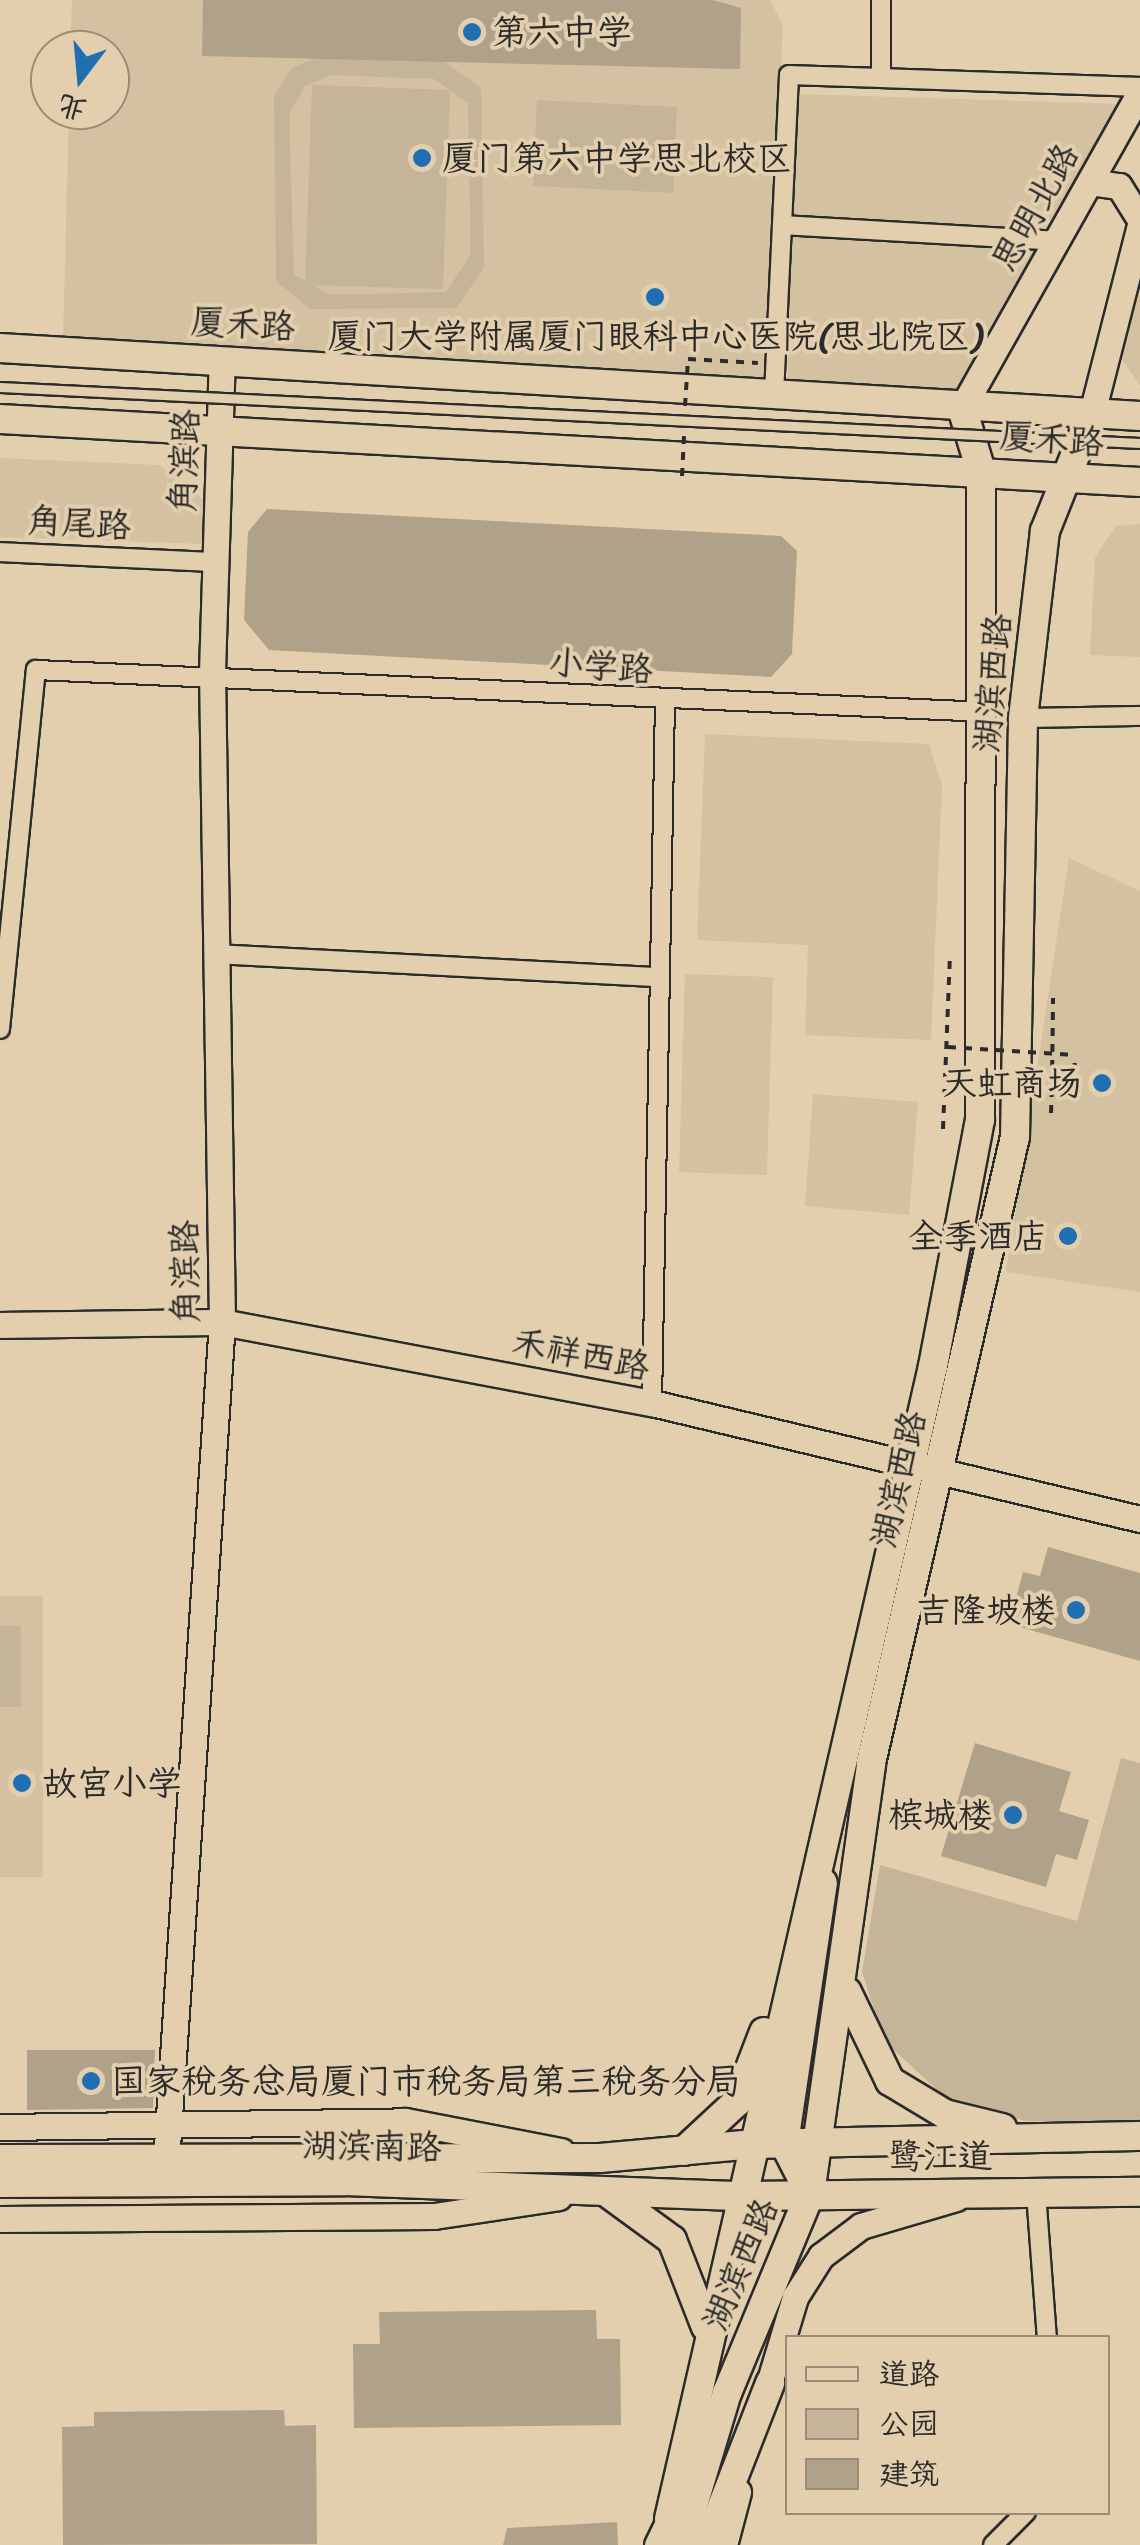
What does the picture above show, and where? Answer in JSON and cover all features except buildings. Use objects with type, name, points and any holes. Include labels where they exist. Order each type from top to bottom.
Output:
[{"type":"main road","name":"厦禾路","points":[[0,348],[1140,416]]},
{"type":"main road","name":"湖滨西路","points":[[668,2539],[706,2328],[754,2144],[911,1459],[980,1120],[986,712],[981,470],[962,408]]},
{"type":"main road","name":"湖滨西路","points":[[668,2539],[810,2194],[821,2142],[845,1987],[871,1763],[1015,1137],[1024,718],[1045,531],[1092,414]]},
{"type":"main road","name":"厦禾路","points":[[0,418],[981,470],[1063,480],[1140,482]]},
{"type":"main road","points":[[810,2194],[784,2143],[823,1927],[823,1837]]},
{"type":"main road","points":[[684,2150],[737,2102],[796,1952]]},
{"type":"main road","points":[[845,1987],[890,2081],[945,2114],[1032,2136]]},
{"type":"main road","name":"鹭江道","points":[[821,2142],[1140,2136]]},
{"type":"main road","name":"湖滨南路","points":[[0,2184],[165,2170],[600,2158],[821,2142]]},
{"type":"main road","name":"湖滨南路","points":[[0,2159],[741,2196]]},
{"type":"main road","points":[[604,2191],[672,2240],[706,2328]]},
{"type":"main road","name":"鹭江道","points":[[741,2196],[1140,2192]]},
{"type":"main road","points":[[708,2545],[770,2383]]},
{"type":"street","points":[[881,0],[881,78]]},
{"type":"street","points":[[774,394],[788,75],[1140,89]]},
{"type":"street","name":"思明北路","points":[[962,408],[1140,89]]},
{"type":"street","points":[[1090,182],[1119,186],[1140,222],[1092,414]]},
{"type":"street","points":[[782,225],[1056,241]]},
{"type":"street","name":"角滨路","points":[[165,2170],[222,1322],[212,672],[222,360]]},
{"type":"street","name":"角尾路","points":[[0,552],[214,562]]},
{"type":"street","name":"小学路","points":[[0,1029],[36,670],[212,672],[664,703],[986,712]]},
{"type":"street","points":[[652,1403],[664,703]]},
{"type":"street","points":[[1024,718],[1140,716]]},
{"type":"street","points":[[214,954],[659,976]]},
{"type":"street","name":"禾祥西路","points":[[0,1325],[222,1322],[652,1403],[911,1459],[1140,1519]]},
{"type":"street","points":[[0,2127],[404,2120],[600,2158]]},
{"type":"street","points":[[0,2218],[434,2216],[604,2191]]},
{"type":"street","points":[[724,2545],[795,2296],[820,2256],[861,2226],[972,2193]]},
{"type":"street","points":[[1036,2193],[1047,2335]]},
{"type":"street","points":[[993,2545],[1023,2515]]},
{"type":"lane","points":[[0,387],[1140,444]]},
{"type":"path","points":[[688,359],[758,363]]},
{"type":"path","points":[[943,1129],[950,955]]},
{"type":"path","points":[[1051,1114],[1053,998]]},
{"type":"path","points":[[948,1047],[1075,1055],[1073,1087],[1052,1084]]},
{"type":"shaded area","name":"厦门第六中学思北校区","points":[[72,0],[770,0],[783,25],[767,387],[63,339],[68,130],[130,130],[130,30],[71,30]]},
{"type":"shaded area","points":[[795,94],[1121,104],[955,395],[787,390]]},
{"type":"shaded area","points":[[1140,260],[1140,386],[1122,359]]},
{"type":"shaded area","points":[[0,458],[160,465],[205,501],[203,544],[0,537]]},
{"type":"shaded area","points":[[1140,524],[1140,657],[1090,655],[1095,557],[1116,526]]},
{"type":"shaded area","points":[[705,734],[929,744],[942,785],[931,1040],[805,1035],[808,945],[697,940]]},
{"type":"shaded area","name":"天虹商场","points":[[1069,858],[1140,891],[1140,1292],[1006,1272]]},
{"type":"shaded area","points":[[685,974],[773,977],[767,1175],[679,1172]]},
{"type":"shaded area","points":[[813,1094],[918,1102],[909,1215],[805,1206]]},
{"type":"shaded area","name":"故宫小学","points":[[0,1596],[43,1596],[43,1877],[0,1877]]},
{"type":"green space","points":[[317,57],[442,60],[481,88],[484,268],[456,308],[310,309],[276,281],[274,96],[292,68]],"holes":[[[332,75],[434,79],[468,103],[471,254],[446,292],[330,295],[294,274],[289,114],[305,86]]]},
{"type":"green space","points":[[312,85],[450,90],[443,289],[305,285]]},
{"type":"green space","points":[[537,100],[677,107],[673,193],[533,186]]},
{"type":"green space","points":[[0,1626],[21,1626],[21,1707],[0,1707]]},
{"type":"green space","points":[[1121,1758],[1140,1763],[1140,2121],[1026,2121],[947,2099],[884,2041],[862,1972],[880,1865],[1077,1921]]},
{"type":"place","name":"第六中学","points":[[472,32]]},
{"type":"place","name":"厦门第六中学思北校区","points":[[422,158]]},
{"type":"place","name":"厦门大学附属厦门眼科中心医院(思北院区)","points":[[655,297]]},
{"type":"place","name":"天虹商场","points":[[1102,1083]]},
{"type":"place","name":"全季酒店","points":[[1068,1236]]},
{"type":"place","name":"吉隆坡楼","points":[[1076,1610]]},
{"type":"place","name":"故宫小学","points":[[22,1783]]},
{"type":"place","name":"槟城楼","points":[[1013,1815]]},
{"type":"place","name":"国家税务总局厦门市税务局第三税务分局","points":[[91,2081]]}]
